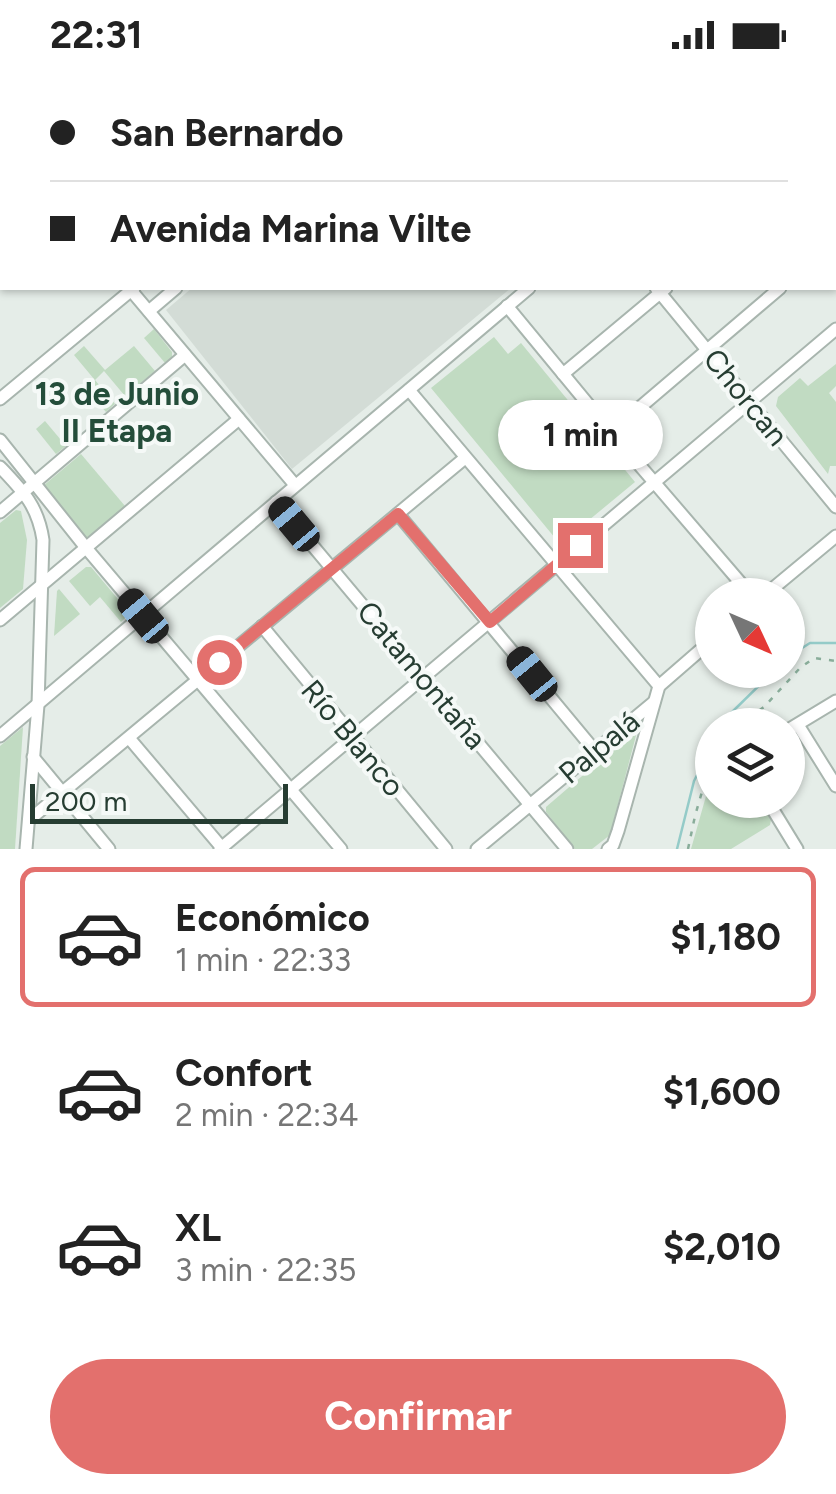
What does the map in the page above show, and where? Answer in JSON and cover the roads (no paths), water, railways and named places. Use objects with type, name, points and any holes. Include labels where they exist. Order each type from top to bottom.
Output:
[{"type":"street","points":[[0,400],[129,290]]},
{"type":"street","points":[[133,290],[295,486]]},
{"type":"street","points":[[149,311],[174,290]]},
{"type":"street","points":[[0,736],[527,290]]},
{"type":"street","points":[[563,374],[660,290]]},
{"type":"street","name":"Chorcan","points":[[662,290],[834,500]]},
{"type":"street","points":[[611,432],[778,290]]},
{"type":"street","points":[[507,306],[736,578]]},
{"type":"street","points":[[128,738],[222,849],[836,329]]},
{"type":"street","points":[[0,512],[185,355]]},
{"type":"street","points":[[408,390],[659,686]]},
{"type":"street","points":[[0,620],[240,420]]},
{"type":"street","points":[[0,440],[28,488],[40,521],[42,540],[38,705],[26,849]]},
{"type":"street","points":[[29,820],[466,458]]},
{"type":"street","points":[[0,467],[28,488],[87,549],[340,849]]},
{"type":"street","name":"Catamontaña","points":[[276,502],[567,849]]},
{"type":"street","points":[[398,514],[595,751]]},
{"type":"street","points":[[785,578],[836,536]]},
{"type":"street","name":"Río Blanco","points":[[262,626],[446,849]]},
{"type":"street","name":"Palpalá","points":[[477,849],[654,702],[659,686],[695,655]]},
{"type":"street","points":[[805,720],[836,701]]},
{"type":"street","points":[[608,849],[618,831],[654,702]]},
{"type":"street","points":[[805,743],[836,786]]},
{"type":"street","points":[[34,757],[110,849]]},
{"type":"street","points":[[778,818],[798,849]]},
{"type":"waterway","points":[[805,646],[836,643]]},
{"type":"waterway","points":[[736,708],[757,688]]},
{"type":"waterway","points":[[677,849],[695,779]]},
{"type":"district","name":"13 de Junio II Etapa","points":[[117,412]]}]
